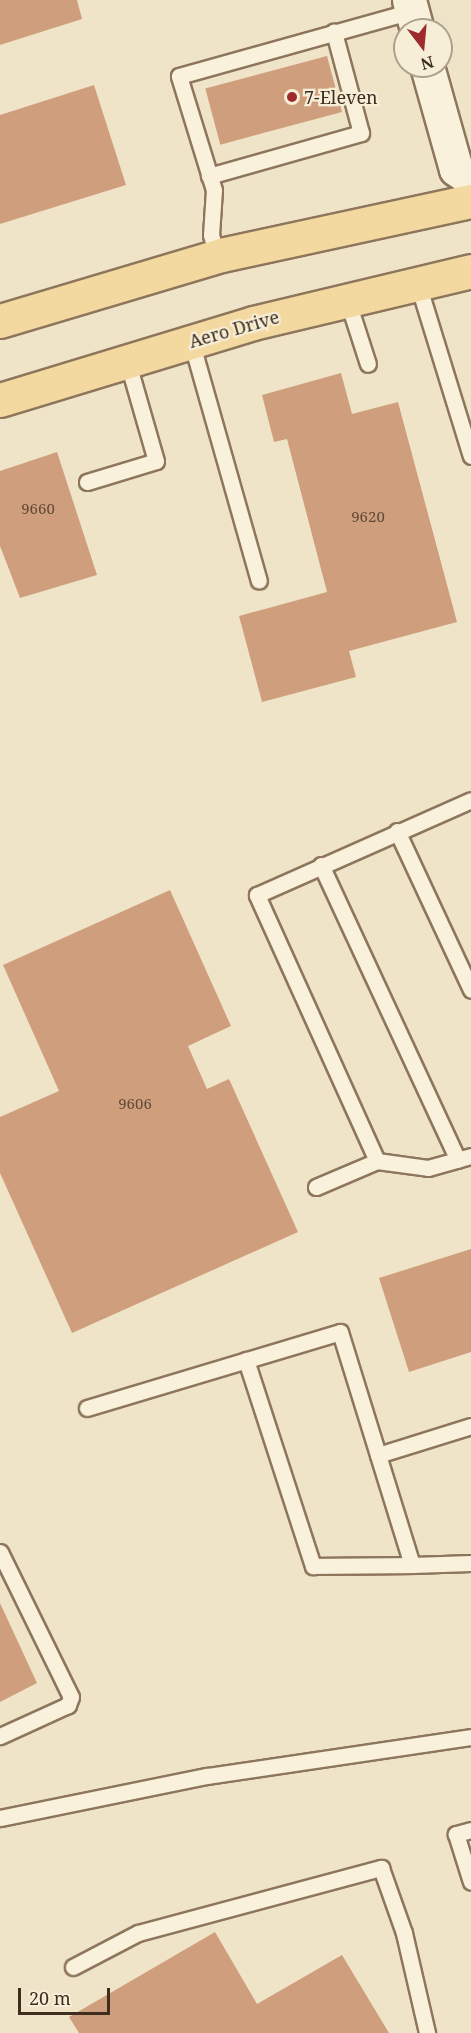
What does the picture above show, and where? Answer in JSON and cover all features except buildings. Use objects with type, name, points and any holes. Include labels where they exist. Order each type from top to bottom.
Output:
[{"type":"main road","points":[[0,321],[217,257],[471,201]]},
{"type":"main road","name":"Aero Drive","points":[[0,400],[191,341],[417,281],[471,272]]},
{"type":"street","points":[[430,78],[456,169],[471,179]]},
{"type":"lane","points":[[217,257],[209,176],[179,76],[333,32],[412,14]]},
{"type":"lane","points":[[209,176],[361,133],[333,32]]},
{"type":"lane","points":[[417,281],[471,456]]},
{"type":"lane","points":[[347,299],[368,364]]},
{"type":"lane","points":[[191,341],[259,581]]},
{"type":"lane","points":[[87,483],[156,461],[127,360]]},
{"type":"lane","points":[[376,1161],[257,895],[471,800]]},
{"type":"lane","points":[[397,831],[471,990]]},
{"type":"lane","points":[[316,1187],[376,1161],[428,1168],[465,1158],[321,866]]},
{"type":"lane","points":[[87,1408],[340,1332],[412,1565]]},
{"type":"lane","points":[[246,1360],[313,1566],[471,1563]]},
{"type":"lane","points":[[378,1455],[470,1429]]},
{"type":"lane","points":[[0,1552],[71,1697],[68,1705],[0,1736]]},
{"type":"lane","points":[[0,1818],[207,1776],[471,1737]]},
{"type":"lane","points":[[471,1830],[456,1834],[471,1882]]},
{"type":"lane","points":[[73,1967],[138,1933],[381,1868],[404,1933],[427,2033]]},
{"type":"place","name":"7-Eleven","points":[[292,97]]}]
